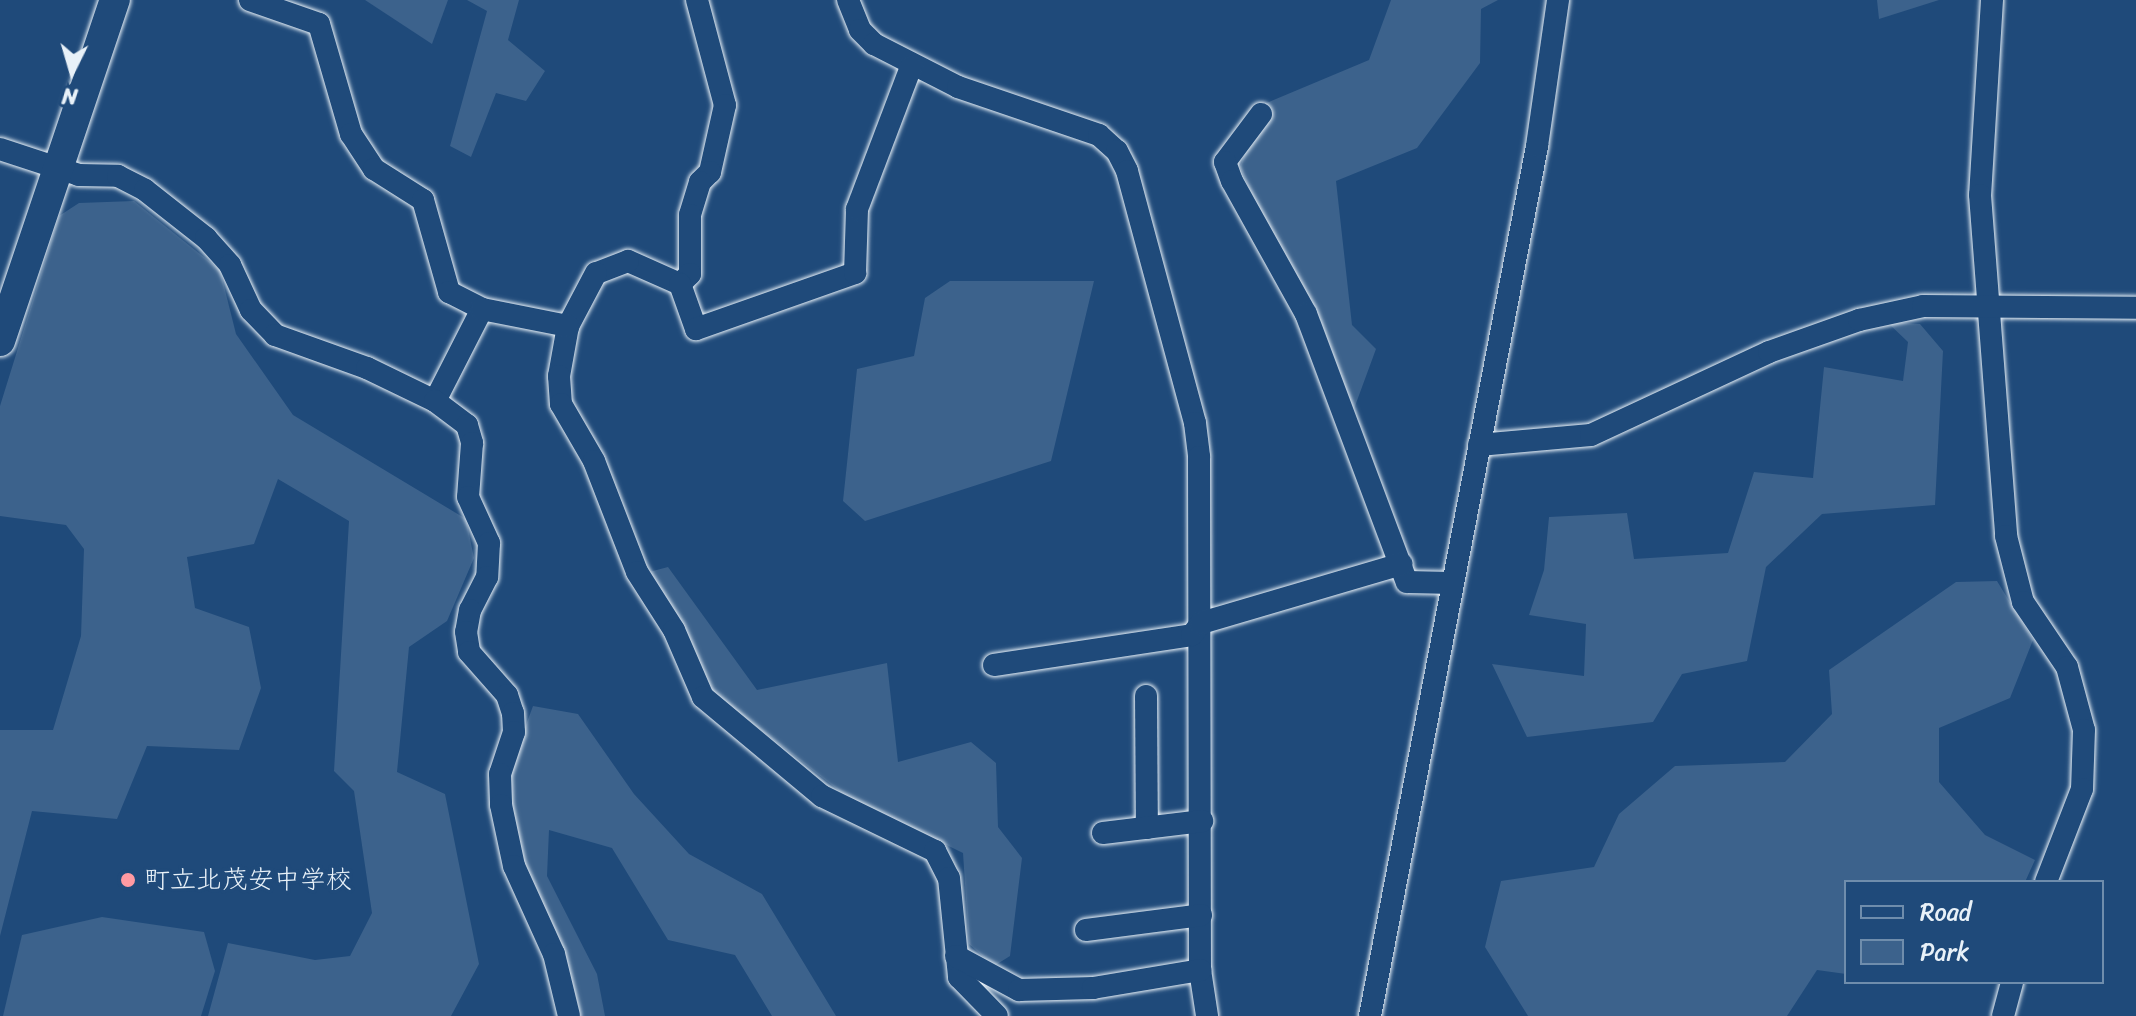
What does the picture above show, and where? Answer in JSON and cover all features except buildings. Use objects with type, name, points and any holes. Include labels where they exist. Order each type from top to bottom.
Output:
[{"type":"street","points":[[0,341],[115,0]]},
{"type":"street","points":[[250,0],[319,24],[351,134],[374,169],[423,200],[449,292],[482,309],[568,326]]},
{"type":"street","points":[[680,284],[690,274],[690,215],[700,182],[710,172],[725,105],[697,0]]},
{"type":"street","points":[[848,0],[860,30],[911,67],[1099,135],[1117,151],[1127,171],[1195,423],[1201,623],[1200,970],[1207,1016]]},
{"type":"street","points":[[1370,1016],[1537,146],[1558,0]]},
{"type":"street","points":[[1992,0],[1980,195],[2012,571],[2023,602],[2067,667],[2084,730],[2082,789],[2047,880]]},
{"type":"street","points":[[911,67],[857,209],[855,273],[696,329],[680,284],[643,265],[610,265],[596,273],[568,326],[559,376],[561,404],[594,461],[637,572],[674,630],[703,697],[822,796],[935,851],[949,878],[959,977],[997,1016]]},
{"type":"street","points":[[1261,114],[1225,162],[1306,314],[1407,582],[1453,583]]},
{"type":"street","points":[[0,149],[79,175],[118,176],[145,190],[206,238],[230,265],[251,310],[275,335],[367,368],[435,401],[467,425],[472,443],[468,497],[489,543],[487,577],[470,610],[466,632],[469,652],[507,695],[513,713],[514,732],[500,774],[501,805],[514,866],[554,954],[569,1016]]},
{"type":"street","points":[[1479,445],[1591,435],[1769,352],[1859,320],[1923,306],[2136,308]]},
{"type":"street","points":[[435,401],[482,309]]},
{"type":"street","points":[[994,665],[1192,635],[1201,623],[1401,564]]},
{"type":"street","points":[[1146,696],[1147,828]]},
{"type":"street","points":[[1103,833],[1202,821]]},
{"type":"street","points":[[1086,930],[1201,915]]},
{"type":"street","points":[[956,956],[1019,990],[1093,988],[1200,970]]},
{"type":"street","points":[[2003,1016],[2011,984]]},
{"type":"green space","points":[[365,0],[448,0],[432,44]]},
{"type":"green space","points":[[467,0],[519,0],[508,40],[545,71],[526,101],[496,93],[471,157],[450,146],[487,11]]},
{"type":"green space","points":[[1391,0],[1498,0],[1481,9],[1480,63],[1417,148],[1336,181],[1352,325],[1376,349],[1351,417],[1240,167],[1264,104],[1369,60]]},
{"type":"green space","points":[[1877,0],[1939,0],[1879,19]]},
{"type":"green space","points":[[134,201],[220,270],[236,334],[293,415],[466,519],[474,558],[447,621],[409,647],[397,772],[445,794],[479,964],[451,1016],[208,1016],[228,943],[315,960],[350,956],[372,913],[354,791],[334,771],[349,521],[278,479],[254,544],[187,557],[195,608],[249,627],[261,688],[239,750],[147,746],[117,819],[32,811],[0,936],[0,730],[53,730],[81,636],[84,549],[66,525],[0,516],[0,406],[59,216],[79,203]]},
{"type":"green space","points":[[950,281],[1094,281],[1051,461],[865,521],[843,501],[857,369],[914,356],[925,298]]},
{"type":"green space","points":[[1887,322],[1920,324],[1943,351],[1935,505],[1822,514],[1766,567],[1747,661],[1682,674],[1653,722],[1527,737],[1492,664],[1584,676],[1586,624],[1529,615],[1544,570],[1549,517],[1627,513],[1634,559],[1728,553],[1754,472],[1813,478],[1824,367],[1903,381],[1908,342]]},
{"type":"green space","points":[[668,567],[757,690],[887,663],[898,762],[971,742],[996,763],[998,827],[1022,858],[1010,956],[994,966],[969,944],[963,853],[846,796],[706,687],[649,572]]},
{"type":"green space","points":[[1997,581],[2033,640],[2010,698],[1939,728],[1939,782],[1985,835],[2035,860],[2026,880],[1844,880],[1844,974],[1817,970],[1787,1016],[1528,1016],[1485,947],[1501,881],[1594,867],[1619,814],[1675,766],[1785,762],[1832,714],[1829,670],[1956,582]]},
{"type":"green space","points":[[533,706],[578,714],[634,794],[689,854],[762,894],[836,1016],[772,1016],[735,955],[668,940],[612,848],[549,830],[547,876],[597,974],[605,1016],[581,1016],[566,959],[516,847],[505,782]]},
{"type":"green space","points":[[102,917],[204,932],[215,971],[201,1016],[3,1016],[22,935]]},
{"type":"place","name":"町立北茂安中学校","points":[[128,880]]}]
